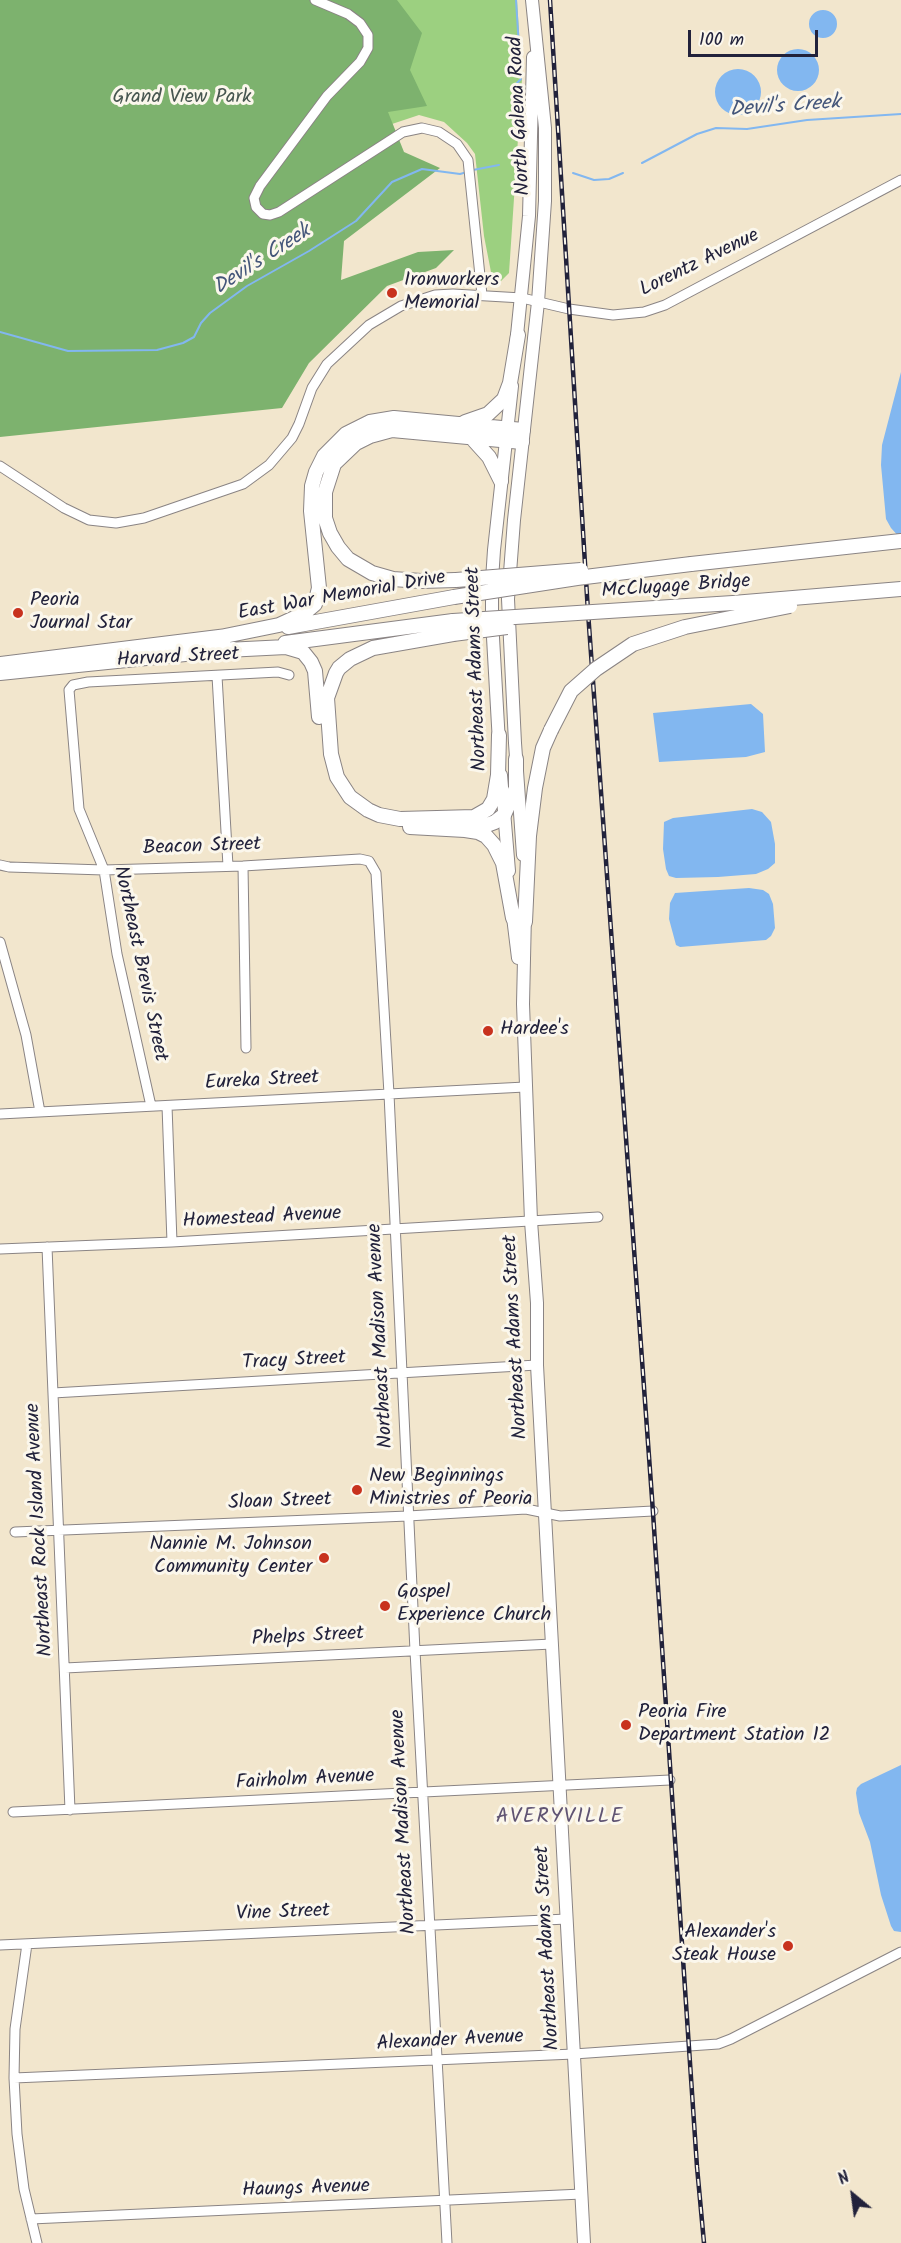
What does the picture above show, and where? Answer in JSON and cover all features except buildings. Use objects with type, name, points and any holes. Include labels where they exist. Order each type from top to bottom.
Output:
[{"type":"highway","points":[[444,423],[471,421],[488,414],[499,405],[509,386],[518,335]]},
{"type":"highway","points":[[220,637],[279,625],[303,614],[316,602],[319,588],[311,515],[314,477],[320,462],[335,442],[359,426],[381,419],[402,418],[523,436]]},
{"type":"highway","points":[[506,434],[471,436],[392,430],[370,436],[356,443],[334,464],[325,492],[325,518],[338,547],[356,565],[372,573],[400,580],[456,580],[691,564]]},
{"type":"highway","points":[[471,436],[489,457],[501,481]]},
{"type":"highway","name":"McClugage Bridge","points":[[691,564],[901,540]]},
{"type":"highway","name":"East War Memorial Drive","points":[[0,664],[220,637],[323,622],[454,597],[577,578],[691,564]]},
{"type":"highway","name":"McClugage Bridge","points":[[453,628],[593,613],[837,596],[901,589]]},
{"type":"highway","points":[[519,920],[535,788],[544,746],[571,691],[596,669],[633,644],[685,627],[837,596]]},
{"type":"highway","points":[[453,628],[373,648],[357,655],[339,668],[327,698],[331,754],[337,777],[350,796],[368,810],[379,815],[396,819],[474,817],[486,811],[494,799],[498,775],[499,735]]},
{"type":"highway","name":"East War Memorial Drive","points":[[0,673],[453,628]]},
{"type":"highway","points":[[226,650],[289,648],[306,654],[315,671],[324,763],[334,788],[344,802],[364,817],[384,825],[465,830],[486,836],[494,844],[503,863],[519,920]]},
{"type":"highway","points":[[408,827],[487,825],[495,822],[504,816],[516,788],[516,759]]},
{"type":"main road","name":"North Galena Road","points":[[522,298],[532,141],[532,0]]},
{"type":"main road","name":"North Galena Road","points":[[532,0],[542,82],[546,158],[544,228],[538,302]]},
{"type":"main road","name":"Northeast Adams Street","points":[[522,298],[494,550],[492,620],[504,816],[519,920],[531,1221],[537,1303],[537,1365],[544,1513],[584,2243]]},
{"type":"main road","name":"Northeast Adams Street","points":[[519,920],[524,871],[508,591],[538,302]]},
{"type":"street","points":[[315,0],[358,21],[367,31],[368,48],[360,62],[327,96],[260,186],[254,201],[259,212],[268,215],[279,212],[406,130],[426,129],[441,133],[459,147],[468,160],[482,295]]},
{"type":"street","name":"Lorentz Avenue","points":[[0,466],[76,515],[103,523],[129,522],[144,518],[230,489],[255,476],[283,450],[299,424],[319,375],[340,350],[383,315],[417,299],[444,294],[522,298],[625,316],[654,309],[901,180]]},
{"type":"street","name":"Harvard Street","points":[[70,688],[88,682],[278,672],[289,675]]},
{"type":"street","points":[[217,676],[228,866]]},
{"type":"street","name":"Northeast Brevis Street","points":[[70,688],[68,693],[79,808],[104,870],[117,954],[151,1106]]},
{"type":"street","name":"Beacon Street","points":[[0,865],[104,870],[243,866],[360,859],[369,861]]},
{"type":"street","name":"Northeast Madison Avenue","points":[[369,861],[376,873],[378,887],[422,1793],[447,2243]]},
{"type":"street","points":[[243,866],[246,1048]]},
{"type":"street","points":[[0,942],[24,1027],[40,1112]]},
{"type":"street","name":"Eureka Street","points":[[0,1114],[525,1088]]},
{"type":"street","points":[[168,1106],[172,1242]]},
{"type":"street","name":"Homestead Avenue","points":[[0,1249],[172,1242],[598,1216]]},
{"type":"street","name":"Northeast Rock Island Avenue","points":[[47,1247],[70,1810]]},
{"type":"street","name":"Tracy Street","points":[[53,1393],[537,1365]]},
{"type":"street","name":"Sloan Street","points":[[15,1532],[526,1509],[560,1516],[653,1511]]},
{"type":"street","name":"Phelps Street","points":[[65,1668],[552,1644]]},
{"type":"street","name":"Fairholm Avenue","points":[[13,1812],[670,1780]]},
{"type":"street","name":"Vine Street","points":[[0,1945],[567,1919]]},
{"type":"street","points":[[27,1944],[15,2030],[14,2078],[19,2149],[37,2243]]},
{"type":"street","name":"Alexander Avenue","points":[[14,2078],[574,2054],[718,2044],[901,1952]]},
{"type":"street","name":"Haungs Avenue","points":[[31,2219],[582,2194]]},
{"type":"green space","name":"Grand View Park","points":[[0,0],[397,0],[422,33],[410,70],[427,106],[388,112],[404,152],[440,168],[344,241],[341,280],[418,252],[454,250],[436,268],[387,286],[309,363],[282,408],[0,437]]},
{"type":"green space","points":[[335,0],[517,0],[522,79],[509,273],[500,282],[491,272],[484,236],[475,154],[467,143],[444,122],[419,115],[380,128]]},
{"type":"water","points":[[823,10],[833,14],[837,24],[833,34],[823,38],[813,34],[809,24],[813,14]]},
{"type":"water","points":[[798,49],[806,50],[813,55],[818,62],[818,78],[813,85],[806,90],[798,91],[790,90],[783,85],[778,78],[777,70],[778,62],[783,55],[790,50]]},
{"type":"water","points":[[738,69],[754,76],[761,92],[754,108],[738,115],[722,108],[715,92],[722,76]]},
{"type":"water","points":[[901,372],[901,539],[886,519],[881,465],[882,445]]},
{"type":"water","points":[[751,704],[763,714],[765,752],[746,757],[659,762],[653,713]]},
{"type":"water","points":[[752,809],[762,812],[771,822],[775,844],[775,863],[768,869],[756,874],[718,877],[676,878],[669,876],[663,849],[664,822],[673,818]]},
{"type":"water","points":[[749,888],[763,890],[769,894],[773,904],[775,928],[766,940],[680,947],[676,945],[669,919],[670,903],[675,893]]},
{"type":"water","points":[[901,1765],[901,1932],[894,1931],[891,1926],[881,1895],[870,1842],[859,1813],[856,1793],[861,1784]]},
{"type":"waterway","points":[[516,0],[521,79],[517,83]]},
{"type":"waterway","name":"Devil's Creek","points":[[642,163],[697,134],[716,128],[747,129],[807,120],[901,114]]},
{"type":"waterway","name":"Devil's Creek","points":[[473,170],[499,165]]},
{"type":"waterway","name":"Devil's Creek","points":[[0,332],[68,351],[157,350],[183,343],[194,337],[201,323],[210,313],[247,286],[356,221],[392,182],[422,169],[460,174],[467,172]]},
{"type":"waterway","name":"Devil's Creek","points":[[573,173],[594,180],[609,179],[623,173]]},
{"type":"railway","points":[[550,0],[588,612],[704,2243]]},
{"type":"place","name":"Ironworkers Memorial","points":[[392,293]]},
{"type":"place","name":"Peoria Journal Star","points":[[18,613]]},
{"type":"place","name":"Hardee's","points":[[488,1031]]},
{"type":"place","name":"New Beginnings Ministries of Peoria","points":[[357,1490]]},
{"type":"place","name":"Nannie M. Johnson Community Center","points":[[324,1558]]},
{"type":"place","name":"Gospel Experience Church","points":[[385,1606]]},
{"type":"place","name":"Peoria Fire Department Station 12","points":[[626,1725]]},
{"type":"place","name":"Alexander's Steak House","points":[[788,1946]]},
{"type":"district","name":"AVERYVILLE","points":[[560,1818]]}]
